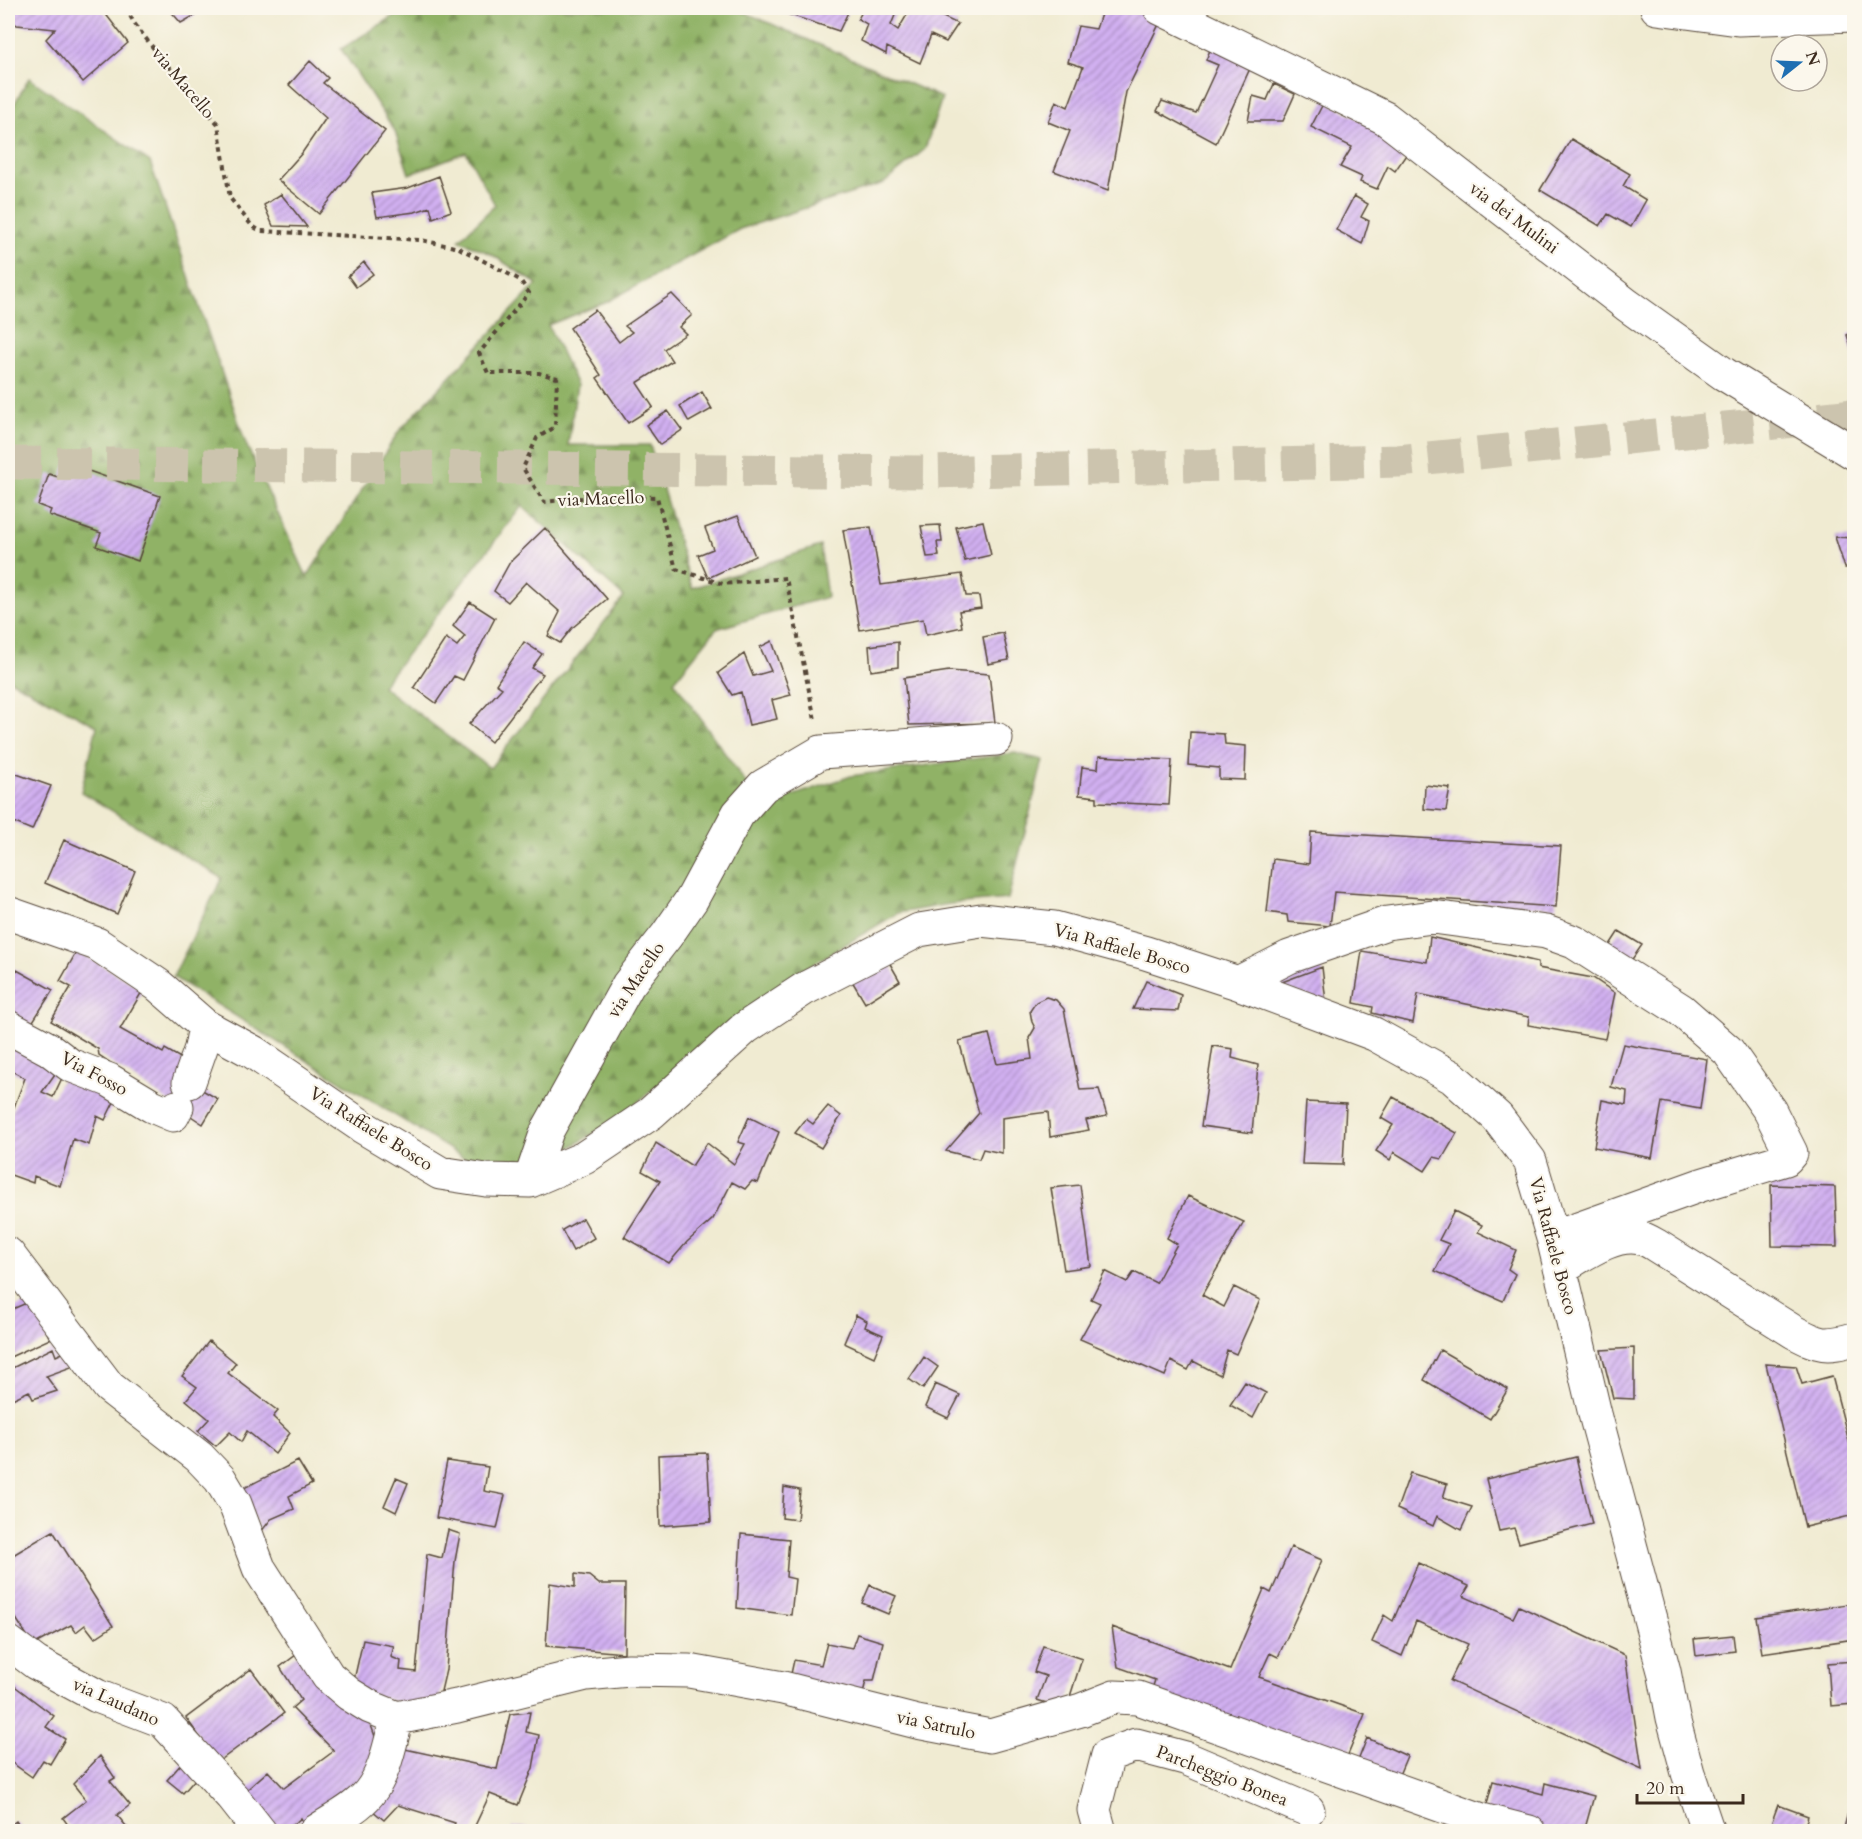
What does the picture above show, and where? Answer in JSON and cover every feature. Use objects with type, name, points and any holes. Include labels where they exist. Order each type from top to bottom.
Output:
[{"type":"street","name":"via dei Mulini","points":[[1160,8],[1385,118],[1627,305],[1724,374],[1854,453]]},
{"type":"street","points":[[1657,8],[1738,19],[1854,15]]},
{"type":"street","name":"via Macello","points":[[530,1181],[547,1131],[628,985],[692,899],[738,814],[764,786],[821,752],[996,739]]},
{"type":"street","name":"Via Raffaele Bosco","points":[[8,913],[97,944],[158,985],[205,1026],[253,1052],[363,1127],[440,1173],[486,1180],[530,1181],[584,1158],[651,1113],[745,1028],[804,988],[919,930],[981,920],[1054,928],[1146,953],[1238,983],[1374,1034],[1452,1077],[1497,1117],[1530,1161],[1557,1253],[1595,1414],[1664,1671],[1676,1729],[1708,1832]]},
{"type":"street","points":[[1238,983],[1289,957],[1387,923],[1433,917],[1546,932],[1574,942],[1681,1010],[1728,1051],[1770,1111],[1791,1153],[1786,1159],[1701,1185],[1557,1253]]},
{"type":"street","name":"Via Fosso","points":[[8,1027],[49,1049],[70,1065],[109,1080],[152,1106],[173,1115],[201,1048],[205,1026]]},
{"type":"street","points":[[1557,1253],[1606,1244],[1625,1237],[1641,1238],[1658,1246],[1794,1332],[1817,1344],[1833,1345],[1854,1339]]},
{"type":"street","points":[[8,1254],[109,1387],[199,1456],[220,1479],[235,1504],[259,1568],[328,1676],[349,1694],[370,1707],[397,1718],[384,1763],[370,1792],[357,1805],[315,1832]]},
{"type":"street","name":"via Laudano","points":[[8,1641],[36,1663],[97,1696],[163,1720],[234,1799],[260,1832]]},
{"type":"street","name":"via Satrulo","points":[[397,1718],[457,1706],[586,1674],[629,1670],[689,1671],[783,1688],[917,1722],[990,1736],[1081,1710],[1114,1697],[1138,1698],[1350,1771],[1482,1820],[1529,1832]]},
{"type":"street","name":"Parcheggio Bonea","points":[[1100,1832],[1094,1810],[1108,1755],[1136,1745],[1185,1758],[1308,1810]]},
{"type":"path","name":"via Macello","points":[[126,8],[134,23],[161,58],[218,124],[230,198],[252,226],[261,231],[421,240],[459,248],[520,280],[529,293],[479,353],[488,374],[539,373],[557,378],[555,427],[537,438],[523,468],[544,501],[602,496],[657,497],[676,569],[723,584],[786,578],[821,752]]},
{"type":"green space","points":[[407,8],[735,8],[942,98],[925,149],[884,183],[740,229],[605,303],[548,325],[577,385],[568,445],[650,445],[692,588],[820,546],[827,597],[716,629],[674,681],[762,806],[851,776],[1015,753],[1043,760],[1008,899],[950,904],[898,913],[784,981],[616,1120],[538,1167],[478,1167],[173,977],[222,878],[81,792],[97,726],[8,679],[8,115],[29,78],[150,162],[246,444],[307,577],[399,431],[537,284],[491,254],[459,240],[495,205],[466,152],[409,174],[395,131],[341,49]],"holes":[[[522,506],[624,597],[490,768],[382,686]]]},
{"type":"building","points":[[8,8],[101,8],[128,43],[83,82],[46,39],[55,29],[17,25],[8,18]]},
{"type":"building","points":[[168,8],[208,8],[181,23]]},
{"type":"building","points":[[769,8],[850,8],[839,31]]},
{"type":"building","points":[[864,8],[898,8],[891,25],[898,30],[911,8],[924,8],[958,24],[946,42],[931,35],[920,63],[887,47],[886,54],[861,41],[867,24],[858,19]]},
{"type":"building","points":[[1103,8],[1145,8],[1163,16],[1126,92],[1108,191],[1054,171],[1070,131],[1048,122],[1056,101],[1068,107],[1083,67],[1068,62],[1078,26],[1096,29]]},
{"type":"building","points":[[1212,45],[1252,64],[1216,143],[1157,111],[1162,101],[1196,113],[1218,65],[1206,60]]},
{"type":"building","points":[[310,61],[328,78],[323,83],[385,131],[319,214],[278,180],[302,153],[326,118],[289,85]]},
{"type":"building","points":[[1274,84],[1295,94],[1283,121],[1248,121],[1253,96],[1267,100]]},
{"type":"building","points":[[1325,100],[1410,149],[1395,171],[1388,166],[1377,189],[1360,182],[1362,177],[1340,167],[1352,147],[1311,127]]},
{"type":"building","points":[[1571,139],[1630,174],[1623,186],[1646,200],[1631,227],[1608,214],[1600,226],[1540,190]]},
{"type":"building","points":[[439,176],[451,211],[433,218],[430,207],[415,212],[377,217],[372,193],[408,188]]},
{"type":"building","points":[[281,194],[307,227],[273,226],[264,205]]},
{"type":"building","points":[[1354,196],[1368,204],[1361,217],[1369,221],[1362,244],[1336,230]]},
{"type":"building","points":[[364,262],[373,274],[356,287],[348,276]]},
{"type":"building","points":[[672,294],[692,315],[679,327],[686,334],[664,349],[672,361],[637,383],[653,407],[628,423],[597,378],[601,375],[570,328],[595,310],[619,342],[632,332],[625,326]]},
{"type":"building","points":[[1854,332],[1854,357],[1847,335]]},
{"type":"building","points":[[702,392],[712,409],[689,422],[680,406]]},
{"type":"building","points":[[668,411],[682,430],[660,445],[646,425]]},
{"type":"building","points":[[66,463],[160,496],[138,561],[96,546],[101,533],[49,515],[51,510],[38,505],[49,474],[61,478]]},
{"type":"building","points":[[738,516],[755,556],[708,578],[698,555],[713,549],[705,528]]},
{"type":"building","points":[[983,521],[991,555],[965,561],[956,527]]},
{"type":"building","points":[[940,525],[942,542],[937,542],[939,556],[927,557],[921,526]]},
{"type":"building","points":[[871,527],[881,585],[962,574],[966,596],[979,596],[981,608],[959,611],[962,627],[926,635],[923,619],[860,630],[843,530]]},
{"type":"building","points":[[545,528],[607,599],[572,628],[560,643],[548,636],[560,612],[526,582],[508,602],[494,591],[510,562]]},
{"type":"building","points":[[1835,537],[1854,538],[1854,568],[1845,568]]},
{"type":"building","points":[[470,602],[495,618],[463,680],[454,676],[436,703],[414,687],[446,638],[457,646],[465,636],[453,626]]},
{"type":"building","points":[[1003,633],[1009,660],[988,664],[983,637]]},
{"type":"building","points":[[772,641],[791,695],[772,700],[777,719],[749,725],[741,692],[732,695],[718,673],[744,654],[753,676],[771,671],[760,647]]},
{"type":"building","points":[[524,642],[542,654],[532,668],[543,674],[491,742],[469,724],[502,688],[496,684]]},
{"type":"building","points":[[898,642],[898,667],[871,671],[869,646]]},
{"type":"building","points":[[949,671],[989,674],[995,723],[909,725],[904,678]]},
{"type":"building","points":[[1190,732],[1224,734],[1225,744],[1246,746],[1245,780],[1219,779],[1219,768],[1188,765]]},
{"type":"building","points":[[1099,756],[1172,760],[1169,805],[1097,802],[1097,797],[1079,795],[1082,767],[1098,769]]},
{"type":"building","points":[[8,771],[51,786],[32,830],[8,820]]},
{"type":"building","points":[[1425,785],[1450,788],[1446,811],[1424,809]]},
{"type":"building","points":[[1311,832],[1561,846],[1556,907],[1334,892],[1330,926],[1288,922],[1287,915],[1267,912],[1273,859],[1309,864]]},
{"type":"building","points":[[64,840],[135,871],[117,914],[45,883]]},
{"type":"building","points":[[1619,931],[1642,945],[1626,968],[1604,954]]},
{"type":"building","points":[[1430,937],[1538,962],[1538,968],[1593,978],[1615,993],[1605,1039],[1528,1025],[1529,1017],[1418,994],[1413,1023],[1372,1013],[1373,1007],[1354,1003],[1362,951],[1427,962]]},
{"type":"building","points":[[77,951],[143,990],[120,1029],[163,1053],[165,1049],[184,1060],[185,1080],[218,1099],[203,1124],[99,1055],[98,1049],[51,1021],[71,987],[60,981]]},
{"type":"building","points":[[889,962],[900,981],[865,1003],[852,981]]},
{"type":"building","points":[[8,965],[53,990],[28,1029],[8,1018]]},
{"type":"building","points":[[1322,967],[1326,1002],[1274,985]]},
{"type":"building","points":[[1146,981],[1181,995],[1178,1011],[1133,1009]]},
{"type":"building","points":[[1046,997],[1056,1000],[1064,1009],[1080,1090],[1099,1089],[1107,1116],[1086,1120],[1089,1130],[1050,1137],[1048,1112],[1002,1118],[1002,1153],[983,1149],[979,1159],[946,1151],[979,1113],[959,1041],[989,1034],[997,1064],[1032,1059],[1029,1038],[1035,1028],[1030,1011],[1036,1002]]},
{"type":"building","points":[[17,1038],[60,1067],[42,1092],[53,1097],[63,1076],[118,1094],[105,1120],[97,1116],[89,1145],[73,1139],[60,1186],[34,1176],[33,1183],[8,1174],[8,1123],[25,1078],[8,1069],[8,1051]]},
{"type":"building","points":[[1623,1044],[1707,1059],[1700,1109],[1662,1102],[1652,1158],[1594,1147],[1602,1100],[1626,1105],[1627,1091],[1611,1087]]},
{"type":"building","points":[[1213,1046],[1233,1049],[1232,1058],[1258,1065],[1252,1133],[1201,1126]]},
{"type":"building","points":[[1393,1097],[1457,1133],[1442,1159],[1434,1157],[1425,1171],[1394,1152],[1390,1160],[1376,1151],[1393,1125],[1381,1118]]},
{"type":"building","points":[[1306,1102],[1346,1104],[1343,1165],[1302,1164]]},
{"type":"building","points":[[828,1106],[841,1116],[821,1148],[795,1133],[806,1119],[813,1124]]},
{"type":"building","points":[[749,1117],[779,1132],[758,1183],[752,1181],[745,1189],[732,1182],[713,1219],[687,1242],[669,1263],[624,1237],[660,1181],[642,1171],[656,1143],[692,1166],[707,1143],[734,1164],[745,1144],[738,1142]]},
{"type":"building","points":[[1080,1185],[1091,1266],[1064,1270],[1051,1188]]},
{"type":"building","points":[[1771,1185],[1835,1187],[1837,1247],[1772,1246]]},
{"type":"building","points":[[1188,1196],[1244,1222],[1202,1295],[1224,1307],[1234,1287],[1260,1300],[1236,1354],[1227,1350],[1220,1375],[1193,1361],[1188,1370],[1171,1361],[1165,1376],[1080,1339],[1100,1303],[1091,1299],[1105,1271],[1127,1282],[1134,1272],[1156,1283],[1177,1244],[1167,1238]]},
{"type":"building","points":[[1454,1211],[1482,1225],[1478,1232],[1516,1250],[1508,1269],[1515,1274],[1503,1301],[1435,1271],[1449,1244],[1439,1240]]},
{"type":"building","points":[[583,1218],[594,1238],[573,1251],[562,1230]]},
{"type":"building","points":[[31,1301],[50,1339],[8,1358],[8,1311]]},
{"type":"building","points":[[856,1315],[867,1321],[865,1327],[883,1335],[874,1357],[844,1343]]},
{"type":"building","points":[[209,1341],[236,1363],[228,1373],[278,1411],[273,1417],[290,1433],[275,1454],[247,1431],[241,1442],[230,1432],[216,1446],[198,1431],[209,1419],[186,1400],[197,1387],[182,1376]]},
{"type":"building","points":[[53,1348],[56,1356],[67,1351],[77,1365],[46,1376],[57,1391],[33,1399],[29,1391],[8,1401],[8,1370]]},
{"type":"building","points":[[1634,1348],[1634,1399],[1613,1398],[1601,1350]]},
{"type":"building","points":[[1440,1350],[1508,1389],[1490,1419],[1424,1380]]},
{"type":"building","points":[[924,1357],[938,1367],[923,1389],[909,1379]]},
{"type":"building","points":[[1766,1364],[1796,1366],[1802,1384],[1832,1376],[1854,1461],[1854,1515],[1805,1527]]},
{"type":"building","points":[[1245,1382],[1266,1393],[1253,1418],[1230,1405]]},
{"type":"building","points":[[935,1384],[960,1395],[948,1418],[925,1407]]},
{"type":"building","points":[[707,1453],[711,1522],[660,1526],[658,1455]]},
{"type":"building","points":[[1576,1457],[1592,1524],[1519,1543],[1514,1528],[1499,1531],[1486,1479]]},
{"type":"building","points":[[298,1461],[312,1484],[289,1496],[294,1509],[271,1519],[261,1532],[238,1491]]},
{"type":"building","points":[[447,1461],[488,1467],[484,1491],[505,1495],[497,1529],[436,1518]]},
{"type":"building","points":[[1410,1473],[1447,1484],[1443,1498],[1472,1507],[1461,1530],[1437,1516],[1433,1526],[1397,1509]]},
{"type":"building","points":[[396,1478],[408,1483],[396,1512],[384,1506]]},
{"type":"building","points":[[784,1487],[800,1490],[797,1520],[782,1518]]},
{"type":"building","points":[[448,1530],[460,1534],[455,1561],[446,1670],[438,1704],[407,1705],[352,1689],[363,1640],[394,1646],[391,1657],[401,1661],[400,1670],[416,1672],[427,1554],[442,1558]]},
{"type":"building","points":[[53,1531],[113,1626],[95,1638],[85,1625],[76,1632],[71,1625],[33,1645],[8,1606],[8,1558]]},
{"type":"building","points":[[741,1534],[789,1539],[786,1577],[795,1579],[791,1615],[737,1608]]},
{"type":"building","points":[[1291,1547],[1322,1560],[1278,1657],[1270,1653],[1259,1677],[1365,1714],[1345,1762],[1150,1695],[1155,1680],[1118,1667],[1112,1627],[1230,1670],[1264,1589],[1271,1593]]},
{"type":"building","points":[[1418,1563],[1469,1586],[1463,1596],[1513,1618],[1519,1606],[1625,1655],[1642,1769],[1450,1681],[1468,1644],[1416,1621],[1402,1656],[1372,1642],[1384,1615],[1393,1621]]},
{"type":"building","points":[[575,1574],[589,1576],[599,1584],[625,1584],[624,1653],[546,1646],[550,1583],[575,1587]]},
{"type":"building","points":[[870,1585],[896,1596],[888,1614],[862,1603]]},
{"type":"building","points":[[1854,1603],[1854,1639],[1762,1653],[1756,1617]]},
{"type":"building","points":[[857,1634],[883,1642],[874,1681],[866,1681],[861,1701],[789,1683],[794,1660],[821,1665],[827,1643],[852,1648]]},
{"type":"building","points":[[1733,1635],[1735,1651],[1696,1656],[1694,1639]]},
{"type":"building","points":[[1043,1646],[1082,1659],[1066,1709],[1037,1700],[1046,1676],[1034,1672]]},
{"type":"building","points":[[300,1652],[363,1716],[372,1728],[381,1753],[366,1780],[305,1826],[301,1818],[285,1832],[276,1832],[242,1794],[268,1771],[284,1788],[334,1751],[292,1708],[301,1700],[280,1667]]},
{"type":"building","points":[[1854,1661],[1854,1704],[1831,1706],[1828,1663]]},
{"type":"building","points":[[251,1669],[284,1713],[218,1762],[186,1718]]},
{"type":"building","points":[[8,1681],[54,1716],[46,1727],[65,1739],[50,1764],[43,1760],[32,1777],[8,1760]]},
{"type":"building","points":[[530,1712],[526,1732],[539,1735],[533,1768],[518,1805],[490,1794],[472,1832],[451,1832],[455,1823],[398,1805],[384,1820],[366,1805],[396,1747],[497,1769],[510,1714]]},
{"type":"building","points":[[1367,1738],[1407,1756],[1396,1782],[1356,1766]]},
{"type":"building","points":[[100,1756],[115,1778],[110,1781],[130,1805],[117,1815],[131,1832],[73,1832],[63,1818],[86,1800],[73,1784]]},
{"type":"building","points":[[183,1762],[198,1776],[183,1793],[167,1780]]},
{"type":"building","points":[[1493,1781],[1543,1794],[1545,1783],[1594,1796],[1584,1832],[1548,1832],[1484,1815]]},
{"type":"building","points":[[1854,1789],[1854,1832],[1843,1832]]},
{"type":"building","points":[[1778,1805],[1808,1816],[1803,1832],[1768,1832]]},
{"type":"building","points":[[16,1821],[24,1832],[8,1832],[8,1827]]},
{"type":"building","points":[[512,1827],[529,1828],[529,1832],[511,1832]]},
{"type":"tunnel","points":[[8,463],[928,472],[1398,461],[1854,415]]}]
